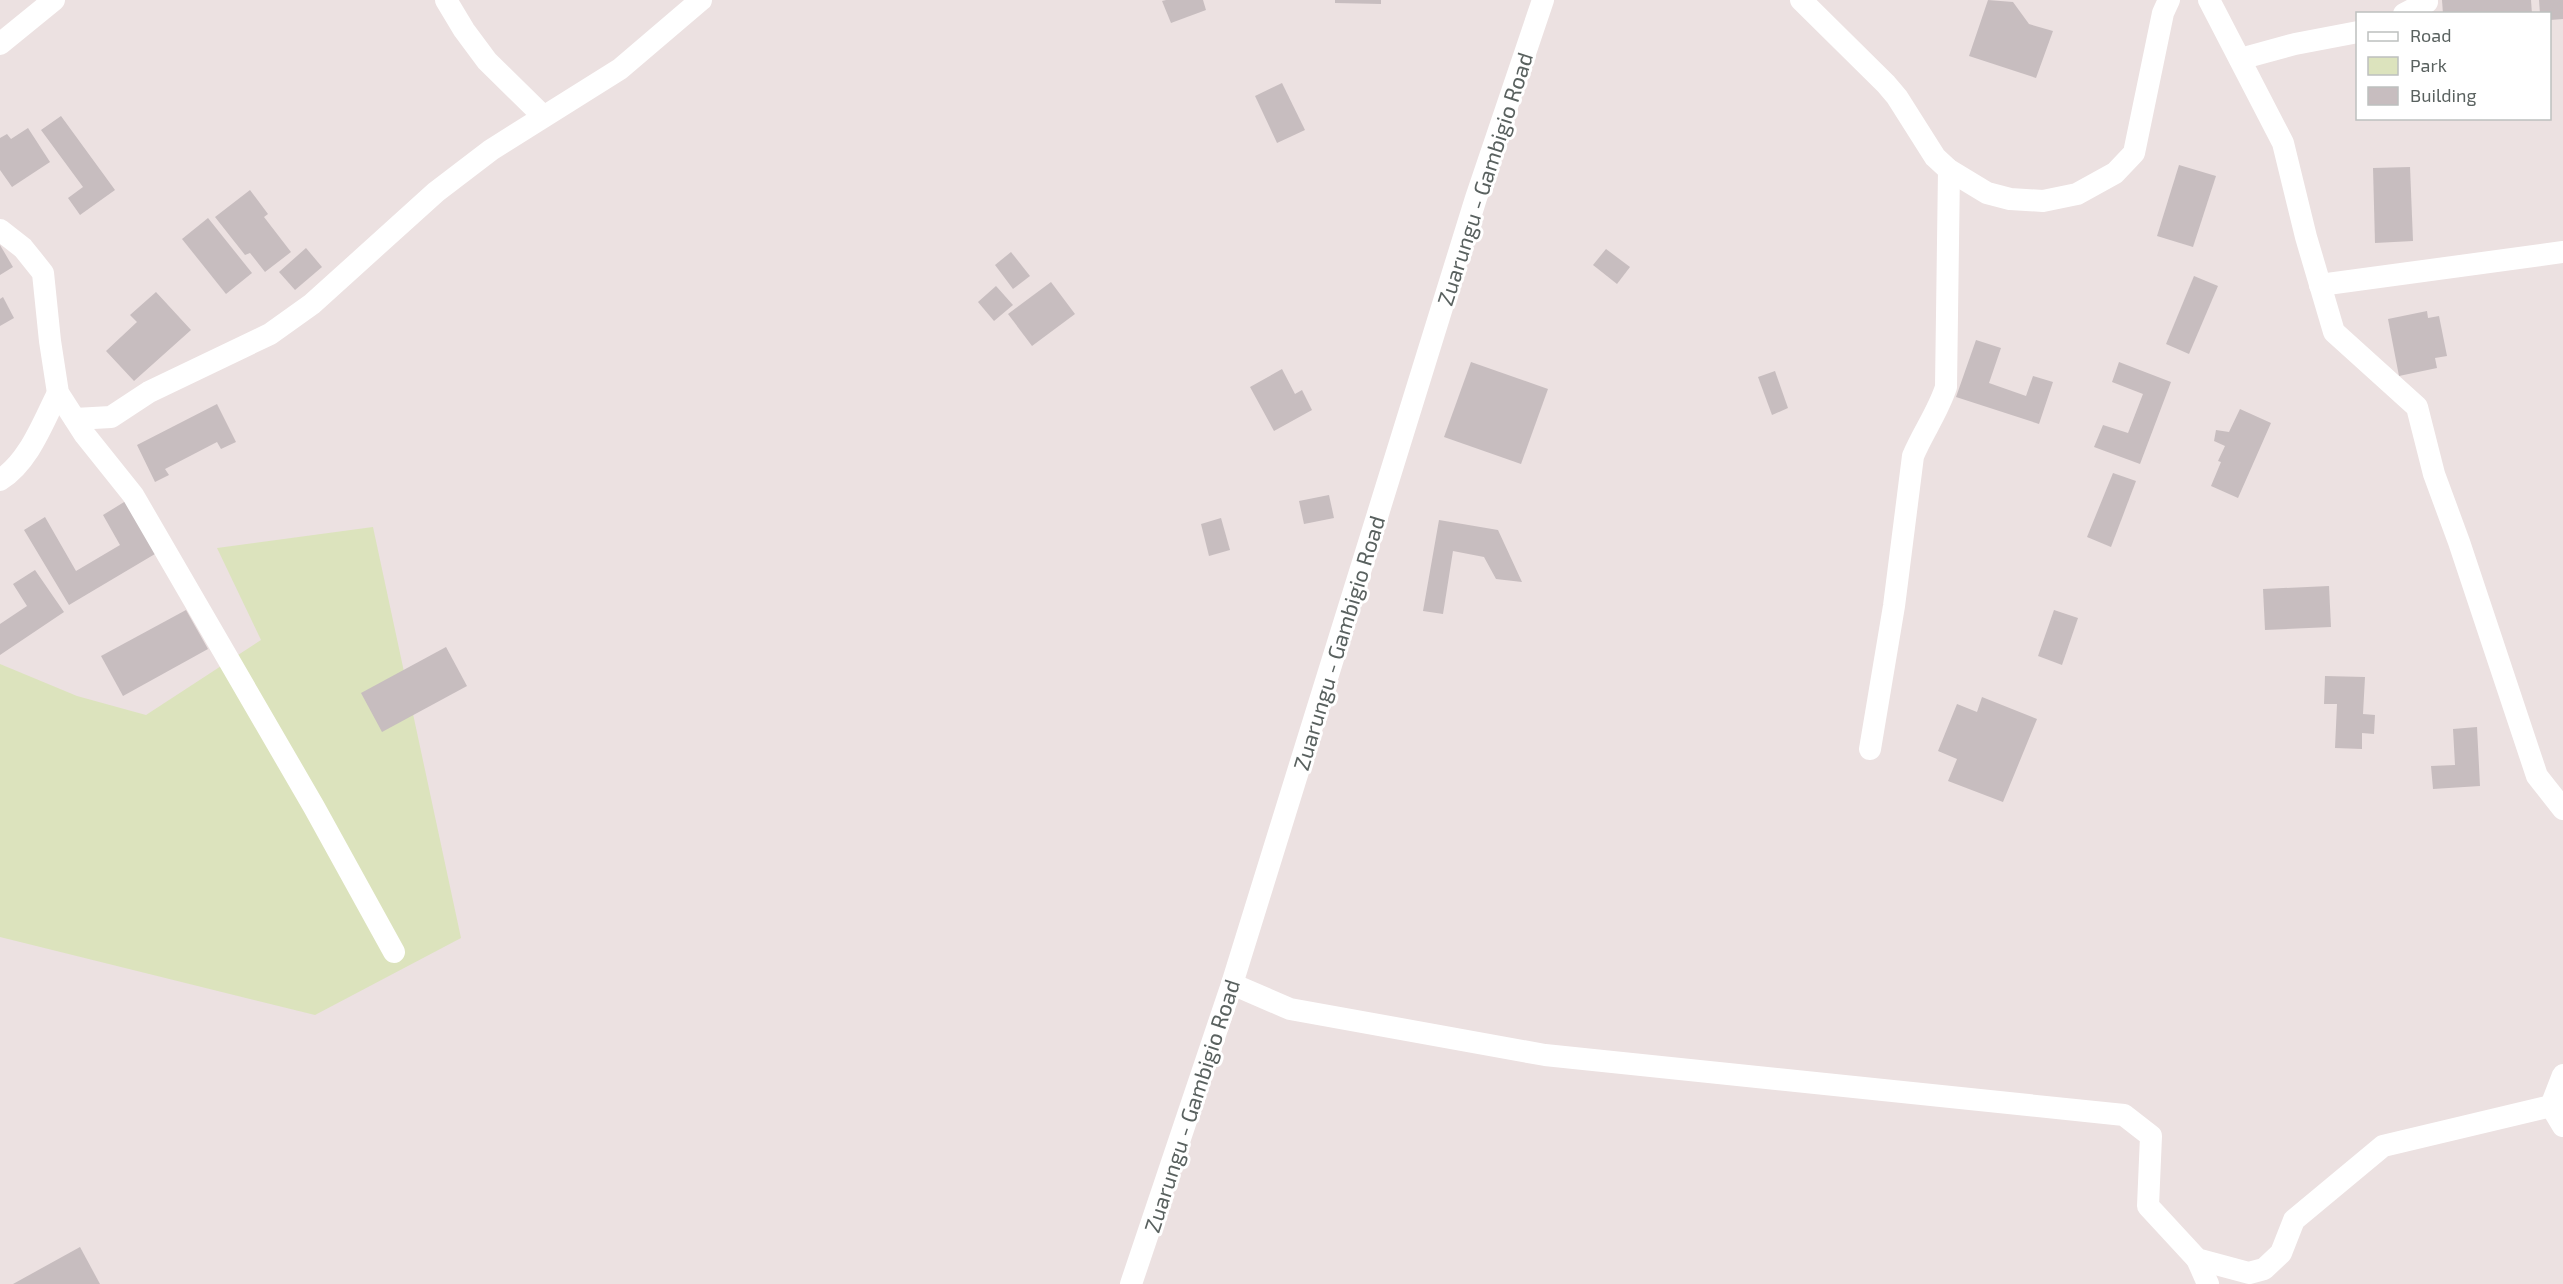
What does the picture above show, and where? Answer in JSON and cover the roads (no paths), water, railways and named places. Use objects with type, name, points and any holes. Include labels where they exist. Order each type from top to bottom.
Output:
[{"type":"street","points":[[0,45],[54,0]]},
{"type":"street","points":[[446,0],[487,61],[543,116]]},
{"type":"street","points":[[75,419],[111,417],[149,392],[240,351],[270,334],[312,304],[436,192],[491,150],[620,69],[701,0]]},
{"type":"street","name":"Zuarungu - Gambigio Road","points":[[1131,1284],[1232,984],[1476,198],[1543,0]]},
{"type":"street","points":[[1801,0],[1886,84],[1897,97],[1935,157],[1949,170],[1988,193],[2010,199],[2043,201],[2077,194],[2115,173],[2134,153],[2163,13],[2169,0]]},
{"type":"street","points":[[2209,0],[2283,143],[2306,237],[2334,332],[2417,407],[2434,474],[2537,776],[2563,809]]},
{"type":"street","points":[[2408,12],[2427,2]]},
{"type":"street","points":[[2240,59],[2295,44],[2356,32]]},
{"type":"street","points":[[1870,749],[1894,606],[1913,456],[1920,438],[1940,407],[1946,387],[1949,170]]},
{"type":"street","points":[[0,230],[23,248],[43,273],[58,393],[85,435],[133,495],[291,767],[394,952]]},
{"type":"street","points":[[2320,285],[2563,252]]},
{"type":"street","points":[[0,480],[9,474],[29,447],[58,393]]},
{"type":"street","points":[[1232,984],[1290,1009],[1545,1054],[2124,1115],[2151,1136],[2148,1206],[2197,1259],[2208,1284]]},
{"type":"street","points":[[2551,1106],[2563,1075]]},
{"type":"street","points":[[2197,1259],[2249,1273],[2264,1269],[2281,1253],[2294,1220],[2383,1146],[2551,1106]]},
{"type":"street","points":[[2551,1106],[2563,1126]]}]
